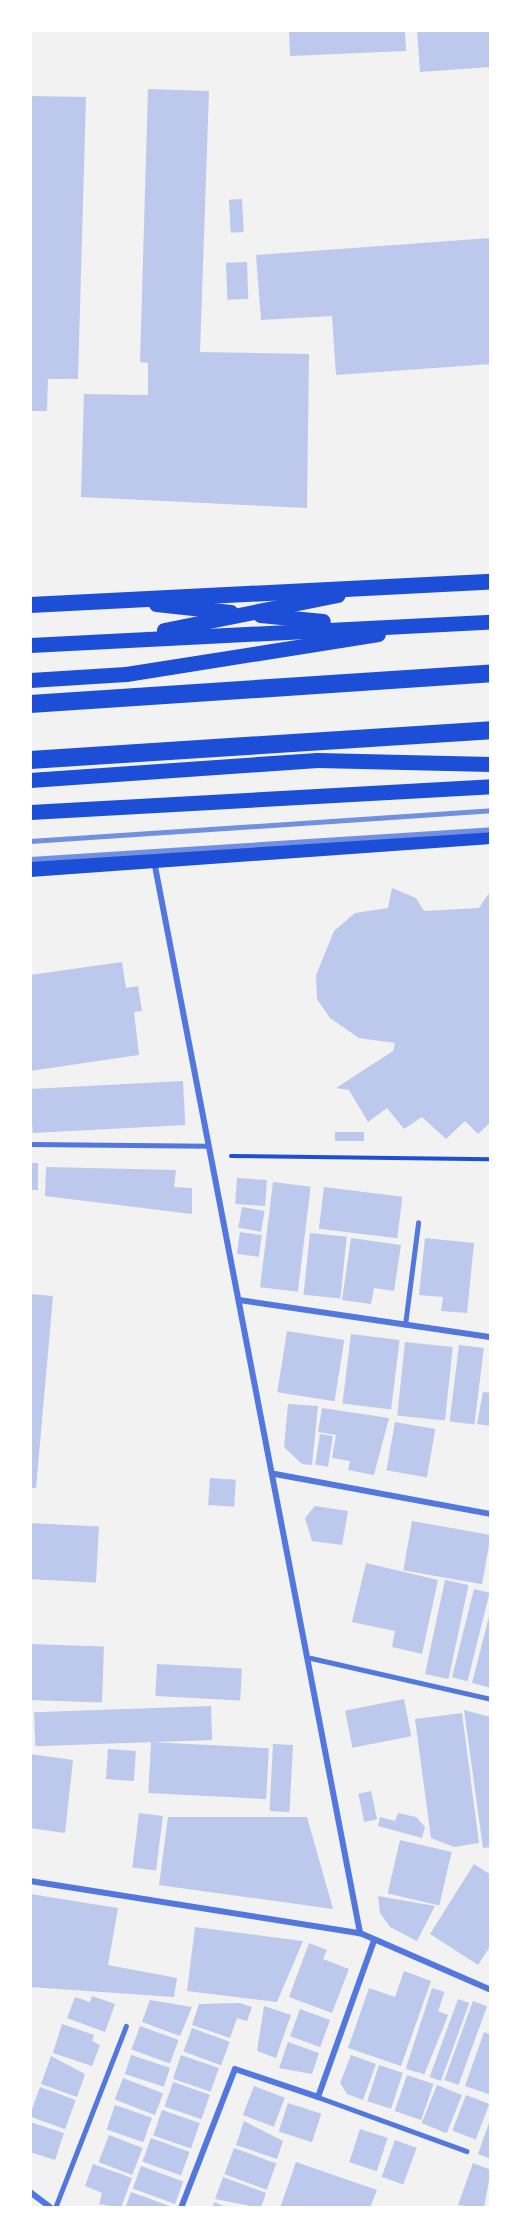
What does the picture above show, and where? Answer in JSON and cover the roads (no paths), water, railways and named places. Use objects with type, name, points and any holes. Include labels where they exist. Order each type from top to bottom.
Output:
[{"type":"highway","points":[[30,605],[491,582]]},
{"type":"highway","points":[[30,704],[491,673]]},
{"type":"highway","points":[[30,760],[491,730]]},
{"type":"highway","points":[[30,869],[491,836]]},
{"type":"main road","points":[[114,641],[370,588]]},
{"type":"main road","points":[[114,600],[368,626]]},
{"type":"main road","points":[[30,645],[368,626],[491,622]]},
{"type":"main road","points":[[30,680],[126,674],[439,625]]},
{"type":"main road","points":[[30,780],[317,760],[491,764]]},
{"type":"main road","points":[[30,812],[491,786]]},
{"type":"main road","points":[[441,790],[491,792]]},
{"type":"main road","points":[[447,840],[491,831]]},
{"type":"street","points":[[154,860],[208,1146],[311,1658],[360,1933]]},
{"type":"street","points":[[239,1300],[491,1336]]},
{"type":"street","points":[[275,1474],[491,1514]]},
{"type":"street","points":[[30,1881],[360,1933],[491,1990]]},
{"type":"street","points":[[181,2208],[236,2069],[318,2097],[374,1941]]},
{"type":"street","points":[[30,2193],[53,2208]]},
{"type":"lane","points":[[30,1144],[208,1146]]},
{"type":"lane","points":[[405,1325],[418,1223]]},
{"type":"lane","points":[[311,1658],[491,1699]]},
{"type":"lane","points":[[53,2208],[126,2026]]},
{"type":"lane","points":[[318,2097],[466,2151]]},
{"type":"railway","points":[[30,841],[491,810]]},
{"type":"railway","points":[[30,859],[491,829]]}]
